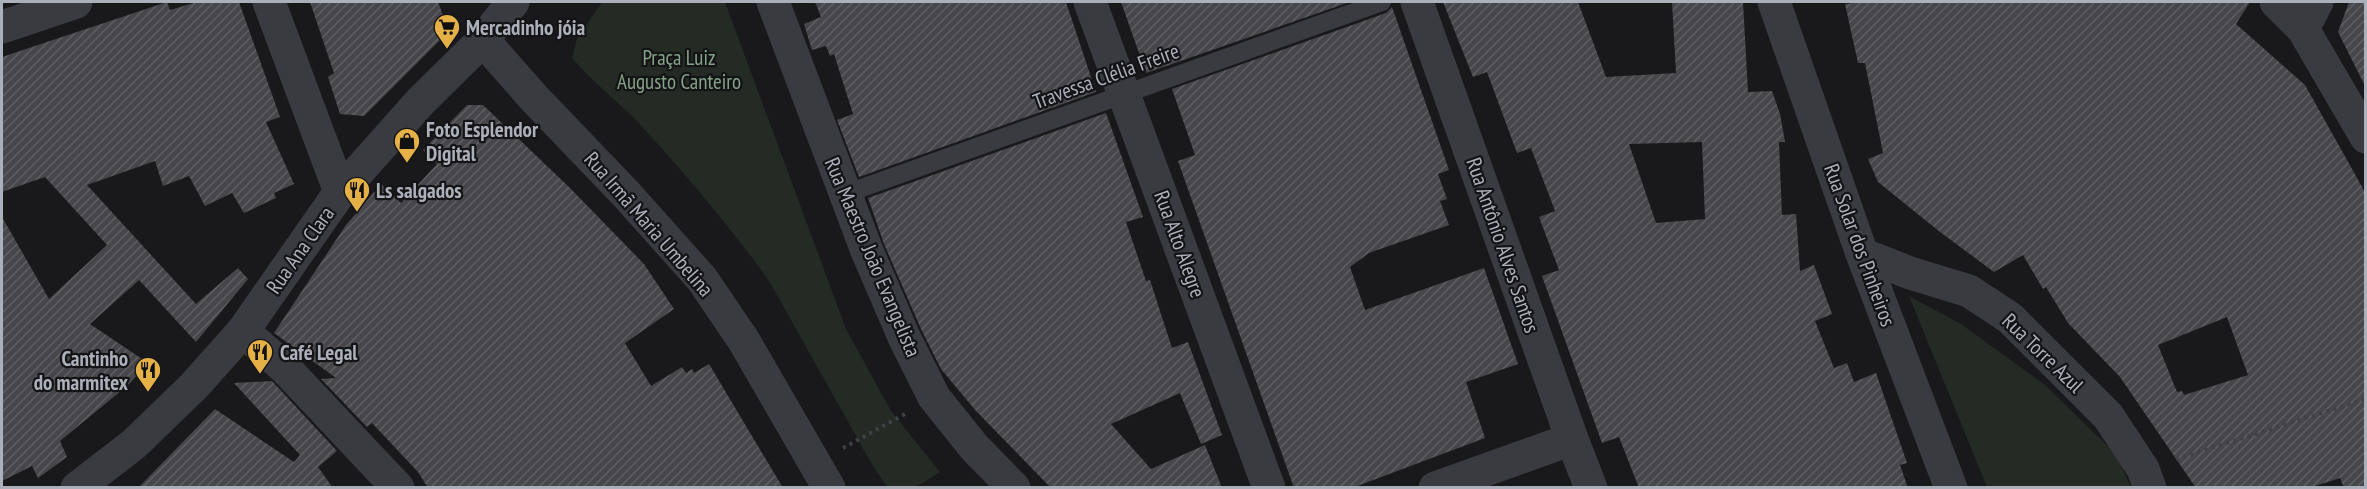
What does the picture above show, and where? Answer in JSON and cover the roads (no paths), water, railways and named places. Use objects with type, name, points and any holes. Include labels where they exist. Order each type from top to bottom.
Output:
[{"type":"street","points":[[2,27],[76,2]]},
{"type":"street","points":[[269,2],[340,192]]},
{"type":"street","name":"Rua Ana Clara","points":[[77,488],[134,444],[194,386],[243,331],[340,192],[421,101],[483,40],[513,2]]},
{"type":"street","name":"Rua Maestro João Evangelista","points":[[773,2],[845,194],[904,337],[934,397],[974,447],[1014,488]]},
{"type":"street","name":"Rua Alto Alegre","points":[[1090,2],[1269,488]]},
{"type":"street","name":"Rua Antônio Alves Santos","points":[[1417,2],[1591,488]]},
{"type":"street","name":"Rua Solar dos Pinheiros","points":[[1774,2],[1862,254],[1951,488]]},
{"type":"street","points":[[2276,2],[2310,15],[2366,137]]},
{"type":"street","name":"Rua Irmã Maria Umbelina","points":[[483,40],[702,279],[744,341],[822,476]]},
{"type":"street","name":"Rua Torre Azul","points":[[1862,254],[1910,273],[1969,291],[2010,318],[2109,416],[2146,478]]},
{"type":"street","points":[[243,331],[285,368],[398,488]]},
{"type":"street","points":[[1435,488],[1572,439]]},
{"type":"lane","name":"Travessa Clélia Freire","points":[[845,194],[1382,2]]},
{"type":"place","name":"Mercadinho jóia","points":[[447,50]]},
{"type":"place","name":"Foto Esplendor Digital","points":[[407,164]]},
{"type":"place","name":"Ls salgados","points":[[357,213]]},
{"type":"place","name":"Café Legal","points":[[260,375]]},
{"type":"place","name":"Cantinho do marmitex","points":[[148,393]]},
{"type":"park label","name":"Praça Luiz Augusto Canteiro","points":[[679,69]]}]
